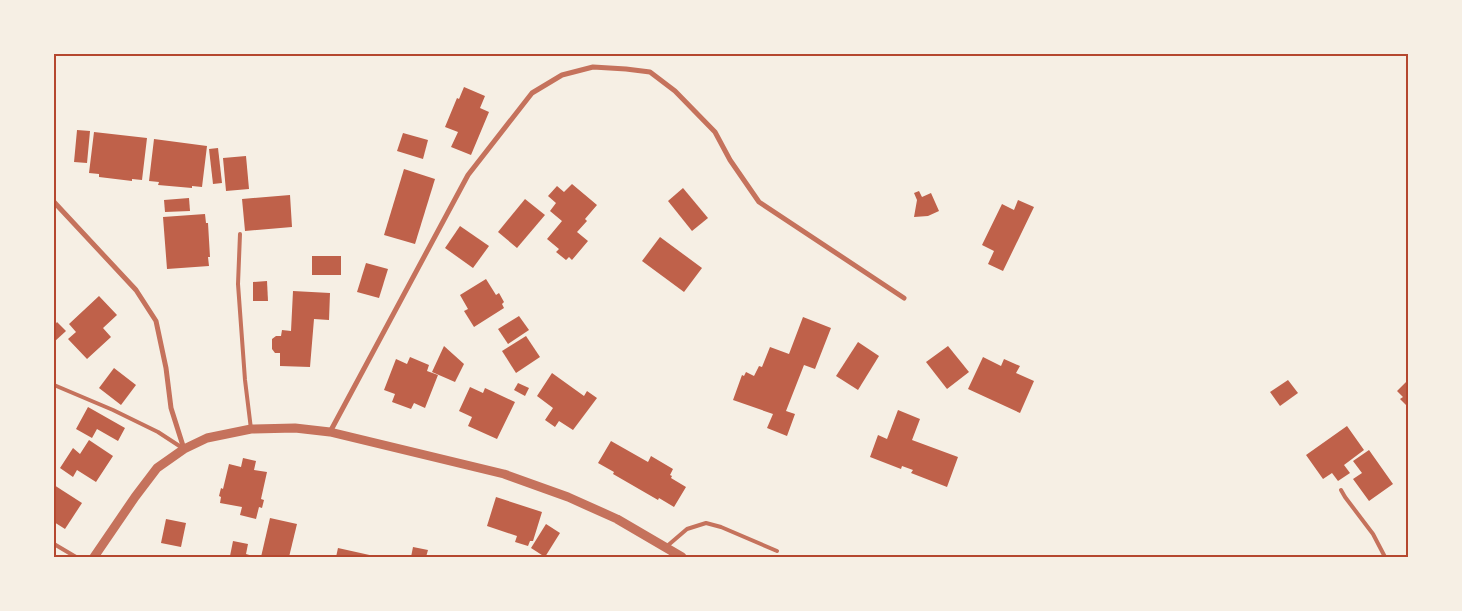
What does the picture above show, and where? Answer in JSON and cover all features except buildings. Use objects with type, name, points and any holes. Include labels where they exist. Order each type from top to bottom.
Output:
[{"type":"street","points":[[330,432],[468,175],[532,93],[562,75],[593,68],[650,72],[674,91],[714,132],[730,160],[759,202],[904,298]]},
{"type":"street","points":[[54,202],[136,290],[156,321],[166,368],[171,408],[184,449]]},
{"type":"street","points":[[94,557],[135,496],[157,468],[184,449],[207,438],[251,429],[295,428],[330,432],[504,474],[568,497],[609,515],[682,557]]},
{"type":"lane","points":[[240,234],[238,284],[245,380],[251,429]]},
{"type":"lane","points":[[54,385],[113,410],[158,432],[184,449]]},
{"type":"lane","points":[[1342,490],[1344,497],[1373,534],[1385,557]]},
{"type":"lane","points":[[666,547],[687,529],[706,523],[721,527],[777,551]]},
{"type":"lane","points":[[54,544],[76,557]]}]
